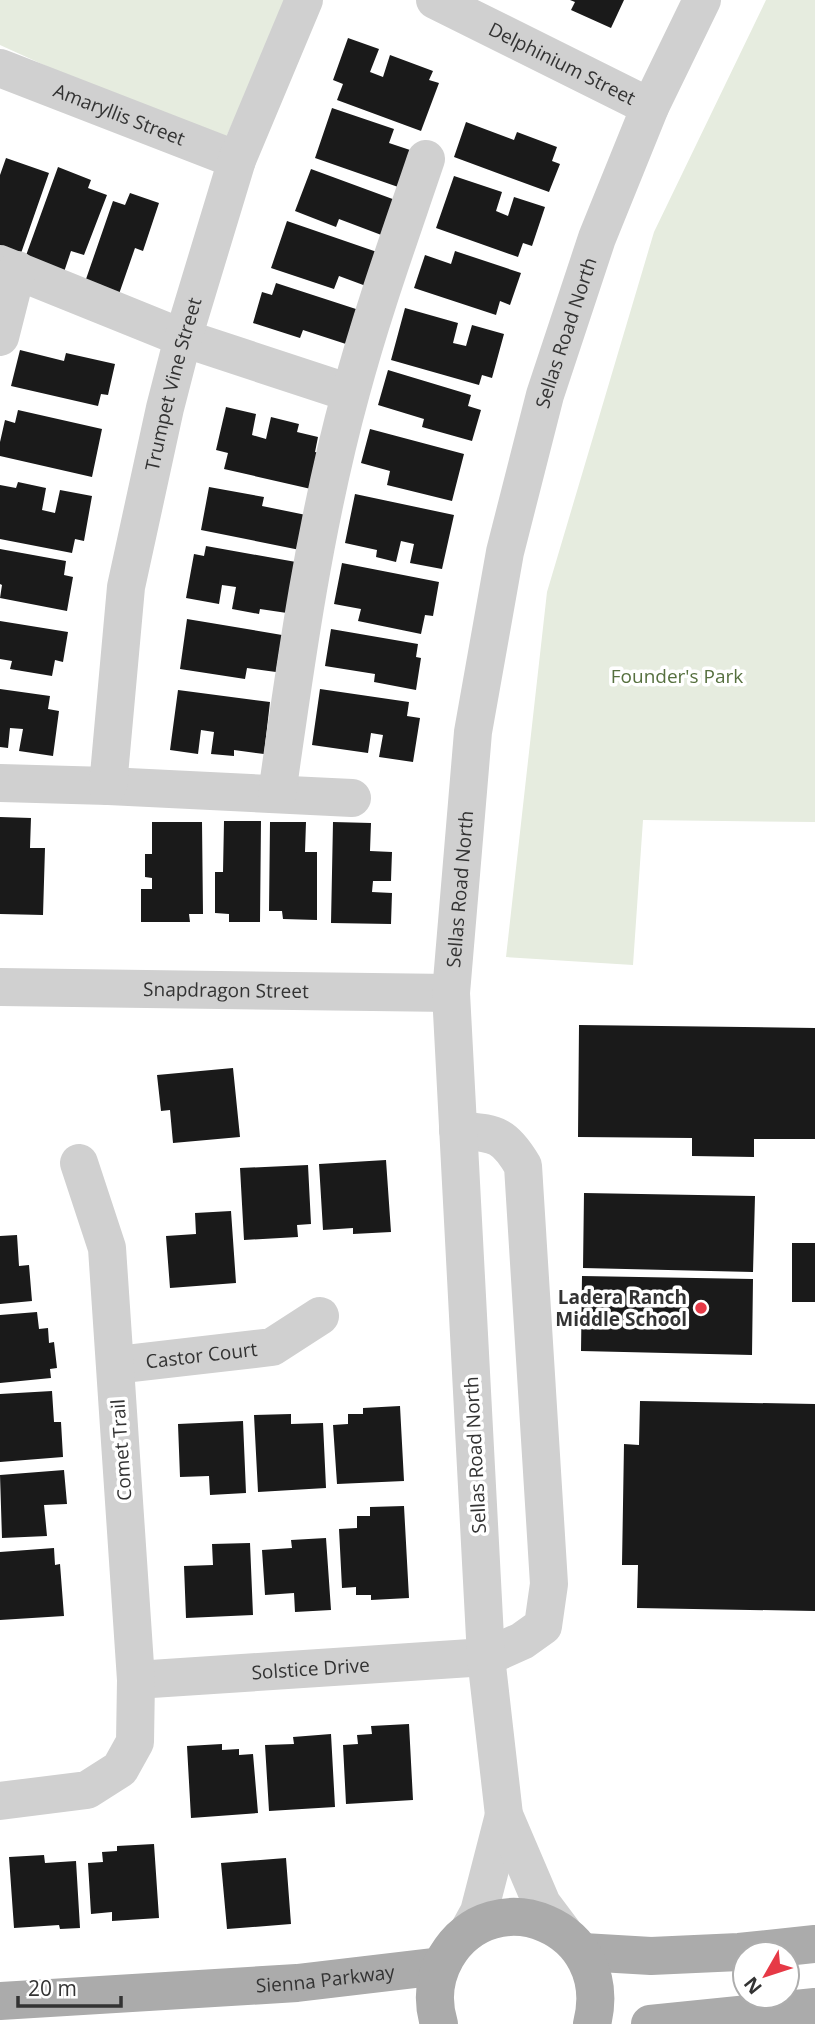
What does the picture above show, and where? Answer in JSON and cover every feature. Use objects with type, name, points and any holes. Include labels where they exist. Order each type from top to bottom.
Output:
[{"type":"main road","points":[[439,2024],[435,2011],[434,1989],[441,1966],[452,1947],[468,1932],[488,1922],[510,1917],[538,1920],[573,1942],[651,1956],[739,1952],[815,1944]]},
{"type":"main road","points":[[573,1942],[595,1977],[597,2005],[592,2024]]},
{"type":"main road","name":"Sienna Parkway","points":[[0,2001],[297,1983],[441,1966]]},
{"type":"main road","points":[[650,2024],[815,2007]]},
{"type":"street","name":"Trumpet Vine Street","points":[[108,786],[127,587],[165,408],[183,338],[237,160],[304,0]]},
{"type":"street","name":"Delphinium Street","points":[[435,0],[650,107]]},
{"type":"street","name":"Sellas Road North","points":[[573,1942],[542,1904],[504,1815],[486,1657],[450,993],[473,732],[505,552],[549,382],[597,237],[650,107],[702,0]]},
{"type":"street","name":"Amaryllis Street","points":[[0,68],[237,160]]},
{"type":"street","points":[[277,794],[295,663],[316,546],[351,393],[384,283],[426,159]]},
{"type":"street","points":[[0,337],[8,267],[183,338],[351,393]]},
{"type":"street","points":[[0,783],[352,799]]},
{"type":"street","name":"Snapdragon Street","points":[[0,986],[450,993]]},
{"type":"street","points":[[458,1130],[497,1135],[513,1148],[523,1166],[549,1570],[542,1626],[522,1641],[486,1657]]},
{"type":"street","name":"Comet Trail","points":[[0,1801],[87,1790],[120,1769],[135,1742],[136,1680],[107,1248],[79,1163]]},
{"type":"street","name":"Castor Court","points":[[116,1365],[272,1347],[320,1316]]},
{"type":"street","name":"Solstice Drive","points":[[136,1680],[486,1657]]},
{"type":"street","name":"Sellas Road North","points":[[468,1932],[479,1912],[504,1815]]},
{"type":"green space","points":[[0,0],[288,0],[222,146],[0,45]]},
{"type":"green space","name":"Founder's Park","points":[[766,0],[815,0],[815,822],[643,820],[633,965],[506,957],[547,592],[654,232]]},
{"type":"building","points":[[570,0],[624,0],[611,28],[571,10],[575,2]]},
{"type":"building","points":[[348,38],[379,49],[370,72],[383,77],[390,55],[433,71],[429,80],[439,83],[421,131],[337,100],[343,84],[333,80]]},
{"type":"building","points":[[332,108],[394,129],[389,143],[413,151],[401,188],[315,158]]},
{"type":"building","points":[[466,122],[514,140],[517,132],[557,147],[552,161],[560,164],[549,192],[454,157]]},
{"type":"building","points":[[6,158],[49,173],[19,259],[0,252],[0,175]]},
{"type":"building","points":[[58,167],[91,180],[88,188],[107,195],[84,255],[71,251],[63,275],[24,261]]},
{"type":"building","points":[[311,169],[398,201],[384,236],[339,219],[336,227],[295,211]]},
{"type":"building","points":[[454,176],[502,192],[496,211],[508,216],[514,197],[545,207],[532,246],[523,243],[518,257],[436,228]]},
{"type":"building","points":[[130,193],[159,203],[143,251],[135,248],[119,294],[85,282],[113,201],[125,205]]},
{"type":"building","points":[[287,221],[377,252],[366,286],[339,276],[334,289],[271,268]]},
{"type":"building","points":[[455,251],[521,273],[510,305],[500,301],[496,315],[414,288],[425,255],[451,264]]},
{"type":"building","points":[[276,283],[359,310],[349,345],[303,330],[300,338],[253,323],[262,292],[272,295]]},
{"type":"building","points":[[405,308],[458,323],[453,343],[466,346],[472,325],[504,334],[492,378],[482,375],[479,385],[391,360]]},
{"type":"building","points":[[20,350],[64,361],[66,353],[115,364],[108,395],[101,394],[98,406],[11,386]]},
{"type":"building","points":[[388,370],[471,395],[468,406],[481,410],[472,441],[422,427],[424,419],[378,405]]},
{"type":"building","points":[[226,407],[256,414],[252,435],[266,439],[271,417],[299,424],[297,432],[318,437],[315,452],[320,453],[311,489],[224,469],[228,453],[216,450]]},
{"type":"building","points":[[18,410],[102,429],[92,477],[0,456],[5,420],[15,423]]},
{"type":"building","points":[[370,429],[464,454],[452,501],[387,485],[390,471],[361,463]]},
{"type":"building","points":[[18,482],[46,488],[42,510],[55,513],[60,490],[92,496],[84,541],[75,539],[72,553],[0,539],[0,485],[16,488]]},
{"type":"building","points":[[209,487],[264,497],[262,506],[306,515],[300,550],[201,530]]},
{"type":"building","points":[[355,494],[454,515],[442,569],[410,563],[414,544],[401,541],[396,562],[376,557],[377,550],[345,543]]},
{"type":"building","points":[[206,546],[296,562],[287,613],[260,609],[259,614],[232,609],[236,587],[222,585],[219,604],[186,598],[194,554],[204,556]]},
{"type":"building","points":[[0,549],[66,561],[64,575],[73,577],[67,611],[0,598]]},
{"type":"building","points":[[342,563],[439,582],[433,616],[425,615],[421,634],[358,621],[361,609],[334,604]]},
{"type":"building","points":[[187,619],[282,635],[276,672],[247,668],[245,679],[180,669]]},
{"type":"building","points":[[0,621],[68,632],[63,662],[55,660],[52,676],[10,669],[12,661],[0,659]]},
{"type":"building","points":[[331,629],[418,644],[416,657],[421,658],[416,690],[374,682],[375,674],[325,666]]},
{"type":"building","points":[[0,689],[50,696],[48,709],[59,711],[53,756],[19,751],[23,729],[10,728],[8,748],[0,747]]},
{"type":"building","points":[[320,689],[409,702],[407,716],[420,718],[413,762],[379,757],[383,735],[371,733],[368,753],[312,745]]},
{"type":"building","points":[[178,690],[270,702],[264,754],[234,750],[234,756],[211,754],[214,732],[201,730],[198,754],[170,750]]},
{"type":"building","points":[[0,817],[31,818],[30,848],[45,848],[43,915],[0,914]]},
{"type":"building","points":[[224,821],[261,821],[260,922],[229,922],[229,914],[215,913],[215,872],[223,872]]},
{"type":"building","points":[[152,822],[202,822],[203,914],[189,914],[190,922],[141,922],[141,889],[152,889],[152,878],[145,877],[145,854],[152,854]]},
{"type":"building","points":[[270,822],[306,822],[305,852],[317,852],[317,920],[283,919],[282,911],[269,911]]},
{"type":"building","points":[[333,822],[371,823],[370,851],[392,852],[391,881],[373,881],[372,892],[392,893],[391,924],[331,923]]},
{"type":"building","points":[[579,1025],[815,1028],[815,1139],[754,1139],[754,1157],[692,1156],[692,1138],[578,1137]]},
{"type":"building","points":[[233,1068],[240,1137],[173,1143],[170,1110],[161,1111],[157,1075]]},
{"type":"building","points":[[386,1160],[391,1232],[353,1234],[353,1228],[323,1230],[319,1164]]},
{"type":"building","points":[[308,1165],[311,1224],[297,1225],[298,1237],[244,1240],[240,1168]]},
{"type":"building","points":[[584,1193],[755,1196],[753,1272],[583,1268]]},
{"type":"building","points":[[231,1211],[236,1283],[170,1288],[166,1236],[196,1234],[195,1213]]},
{"type":"building","points":[[17,1235],[19,1266],[29,1265],[32,1301],[0,1304],[0,1236]]},
{"type":"building","points":[[792,1243],[815,1243],[815,1302],[792,1302]]},
{"type":"building","points":[[582,1276],[753,1279],[752,1355],[581,1351]]},
{"type":"building","points":[[37,1312],[39,1329],[48,1328],[49,1343],[54,1342],[57,1368],[50,1369],[51,1378],[0,1383],[0,1315]]},
{"type":"building","points":[[52,1391],[54,1422],[61,1422],[63,1457],[0,1462],[0,1394]]},
{"type":"building","points":[[640,1401],[815,1404],[815,1611],[637,1608],[638,1565],[622,1565],[624,1444],[639,1445]]},
{"type":"building","points":[[400,1406],[404,1481],[337,1484],[333,1425],[348,1424],[348,1414],[363,1414],[363,1408]]},
{"type":"building","points":[[291,1414],[291,1424],[323,1423],[326,1488],[258,1492],[254,1415]]},
{"type":"building","points":[[243,1421],[246,1493],[210,1495],[209,1476],[180,1477],[178,1424]]},
{"type":"building","points":[[64,1470],[67,1504],[44,1505],[47,1536],[2,1538],[0,1475]]},
{"type":"building","points":[[404,1506],[409,1598],[371,1600],[371,1595],[356,1595],[356,1587],[342,1588],[339,1529],[357,1528],[357,1516],[370,1516],[370,1507]]},
{"type":"building","points":[[326,1538],[331,1610],[295,1612],[294,1593],[265,1595],[262,1550],[292,1548],[291,1540]]},
{"type":"building","points":[[250,1543],[253,1615],[186,1618],[184,1566],[213,1565],[212,1544]]},
{"type":"building","points":[[54,1548],[55,1565],[60,1564],[64,1616],[0,1620],[0,1552]]},
{"type":"building","points":[[409,1724],[413,1800],[346,1804],[343,1745],[358,1744],[357,1735],[372,1734],[371,1726]]},
{"type":"building","points":[[331,1734],[335,1807],[269,1811],[265,1745],[294,1744],[293,1737]]},
{"type":"building","points":[[222,1744],[222,1750],[239,1749],[239,1755],[253,1754],[258,1813],[191,1818],[187,1746]]},
{"type":"building","points":[[154,1844],[159,1918],[112,1921],[112,1912],[91,1914],[88,1863],[103,1862],[102,1852],[117,1851],[117,1846]]},
{"type":"building","points":[[44,1855],[45,1863],[76,1861],[80,1928],[60,1929],[59,1925],[14,1928],[9,1857]]},
{"type":"building","points":[[286,1858],[291,1924],[227,1929],[221,1863]]},
{"type":"place","name":"Ladera Ranch Middle School","points":[[701,1308]]}]
